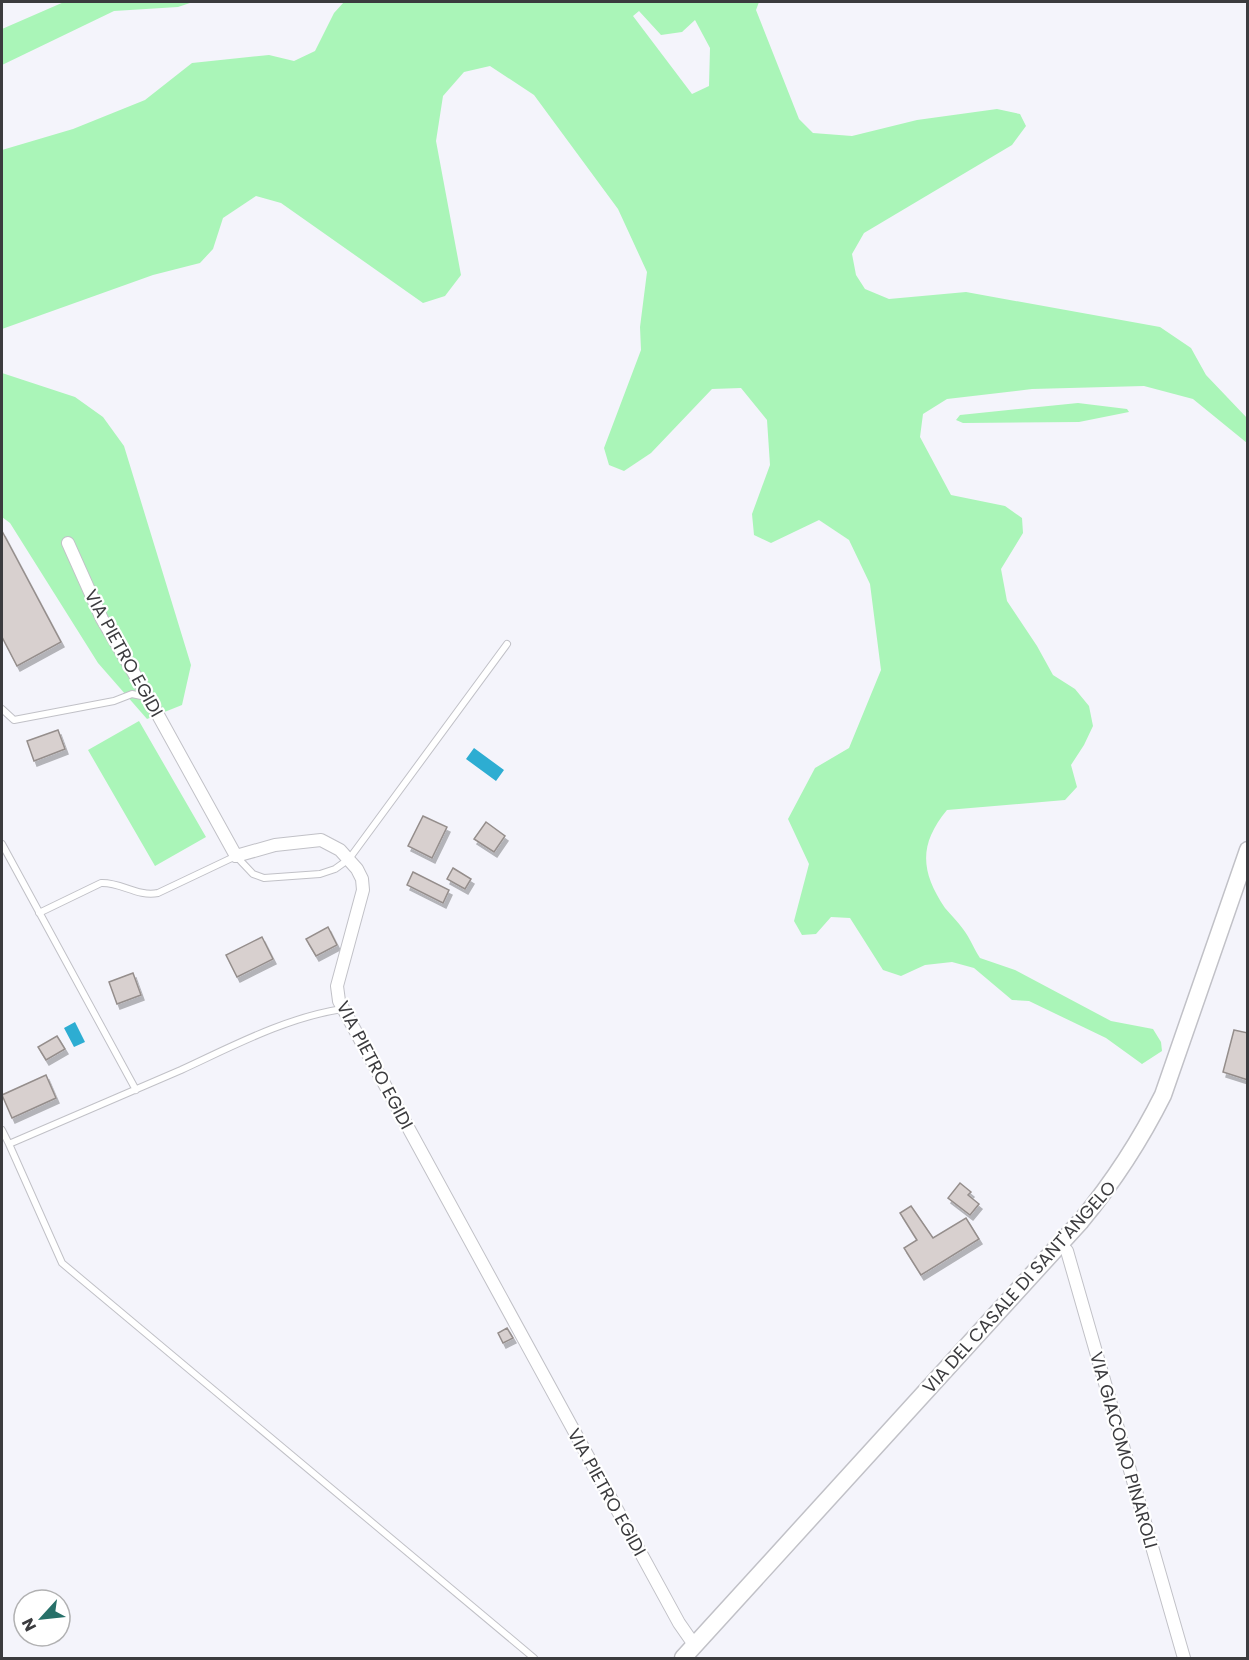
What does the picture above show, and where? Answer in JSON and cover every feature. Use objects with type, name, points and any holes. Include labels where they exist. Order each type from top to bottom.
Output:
[{"type":"main road","name":"VIA DEL CASALE DI SANT'ANGELO","points":[[683,1659],[1060,1244],[1116,1177],[1145,1131],[1163,1095],[1248,850]]},
{"type":"street","name":"VIA PIETRO EGIDI","points":[[68,543],[102,619],[236,856],[275,845],[321,840],[334,846],[360,873],[363,890],[337,986],[342,1009],[679,1623],[695,1646]]},
{"type":"street","name":"VIA GIACOMO PINAROLI","points":[[1060,1244],[1067,1251],[1184,1659]]},
{"type":"lane","points":[[39,913],[101,884],[111,883],[149,895],[158,893],[236,856],[253,874],[264,878],[320,874],[335,869],[349,860],[507,644]]},
{"type":"lane","points":[[2,709],[14,720],[114,701],[132,694],[148,697]]},
{"type":"lane","points":[[2,844],[136,1090]]},
{"type":"lane","points":[[9,1143],[136,1090],[275,1027],[316,1013],[342,1009]]},
{"type":"lane","points":[[2,1130],[62,1263],[534,1659]]},
{"type":"green space","points":[[64,2],[193,2],[178,7],[114,11],[2,65],[2,29]]},
{"type":"green space","points":[[344,2],[759,2],[756,10],[799,119],[813,133],[852,136],[917,120],[997,109],[1020,114],[1026,126],[1012,145],[864,233],[852,254],[856,275],[865,289],[889,299],[966,292],[1160,327],[1191,348],[1206,375],[1247,418],[1247,443],[1193,399],[1144,386],[1032,389],[947,399],[923,414],[920,437],[951,495],[1005,506],[1022,518],[1023,533],[1001,569],[1007,601],[1053,675],[1075,689],[1089,706],[1093,726],[1071,765],[1077,787],[1065,800],[947,810],[931,834],[927,846],[927,870],[937,895],[965,932],[980,958],[1015,970],[1111,1021],[1153,1029],[1161,1042],[1162,1051],[1142,1064],[1106,1038],[1029,1001],[1012,1000],[974,968],[952,962],[925,965],[901,976],[883,970],[850,918],[831,917],[816,934],[802,935],[794,921],[809,864],[788,819],[815,768],[849,748],[881,670],[870,584],[849,540],[819,520],[771,543],[754,535],[752,514],[770,465],[767,420],[741,388],[712,389],[651,453],[624,471],[609,465],[604,448],[641,350],[640,327],[647,272],[618,209],[534,95],[490,66],[464,72],[443,96],[436,141],[461,275],[445,296],[423,303],[281,203],[256,196],[223,218],[213,249],[200,263],[153,275],[2,329],[2,150],[73,129],[145,100],[192,63],[269,55],[294,61],[315,51],[334,13]],"holes":[[[639,11],[661,35],[682,32],[695,20],[710,48],[709,86],[692,94],[633,16]]]},
{"type":"green space","points":[[2,373],[75,397],[103,417],[124,446],[191,665],[182,705],[147,719],[98,663],[10,523],[2,517]]},
{"type":"green space","points":[[1078,403],[1127,409],[1129,412],[1079,422],[963,423],[956,420],[960,415]]},
{"type":"green space","points":[[139,721],[206,837],[155,866],[88,750]]},
{"type":"water","points":[[474,748],[504,770],[496,781],[466,759]]},
{"type":"water","points":[[75,1022],[85,1042],[74,1047],[64,1028]]},
{"type":"building","points":[[2,531],[61,642],[17,666],[2,637]]},
{"type":"building","points":[[58,730],[65,749],[34,761],[27,741]]},
{"type":"building","points":[[423,816],[447,827],[432,858],[408,846]]},
{"type":"building","points":[[486,822],[505,836],[494,852],[474,839]]},
{"type":"building","points":[[453,868],[471,879],[465,889],[447,879]]},
{"type":"building","points":[[413,872],[449,890],[443,903],[407,885]]},
{"type":"building","points":[[328,927],[337,945],[316,956],[306,939]]},
{"type":"building","points":[[262,937],[273,959],[237,977],[226,955]]},
{"type":"building","points":[[133,973],[141,995],[117,1004],[109,982]]},
{"type":"building","points":[[1234,1030],[1248,1033],[1248,1080],[1223,1072]]},
{"type":"building","points":[[57,1036],[65,1049],[46,1060],[38,1047]]},
{"type":"building","points":[[46,1075],[56,1098],[12,1118],[2,1095]]},
{"type":"building","points":[[960,1183],[971,1192],[968,1195],[979,1204],[970,1215],[948,1198]]},
{"type":"building","points":[[911,1206],[933,1238],[966,1218],[979,1239],[921,1275],[904,1248],[917,1240],[900,1213]]},
{"type":"building","points":[[507,1328],[513,1338],[503,1343],[498,1333]]}]
